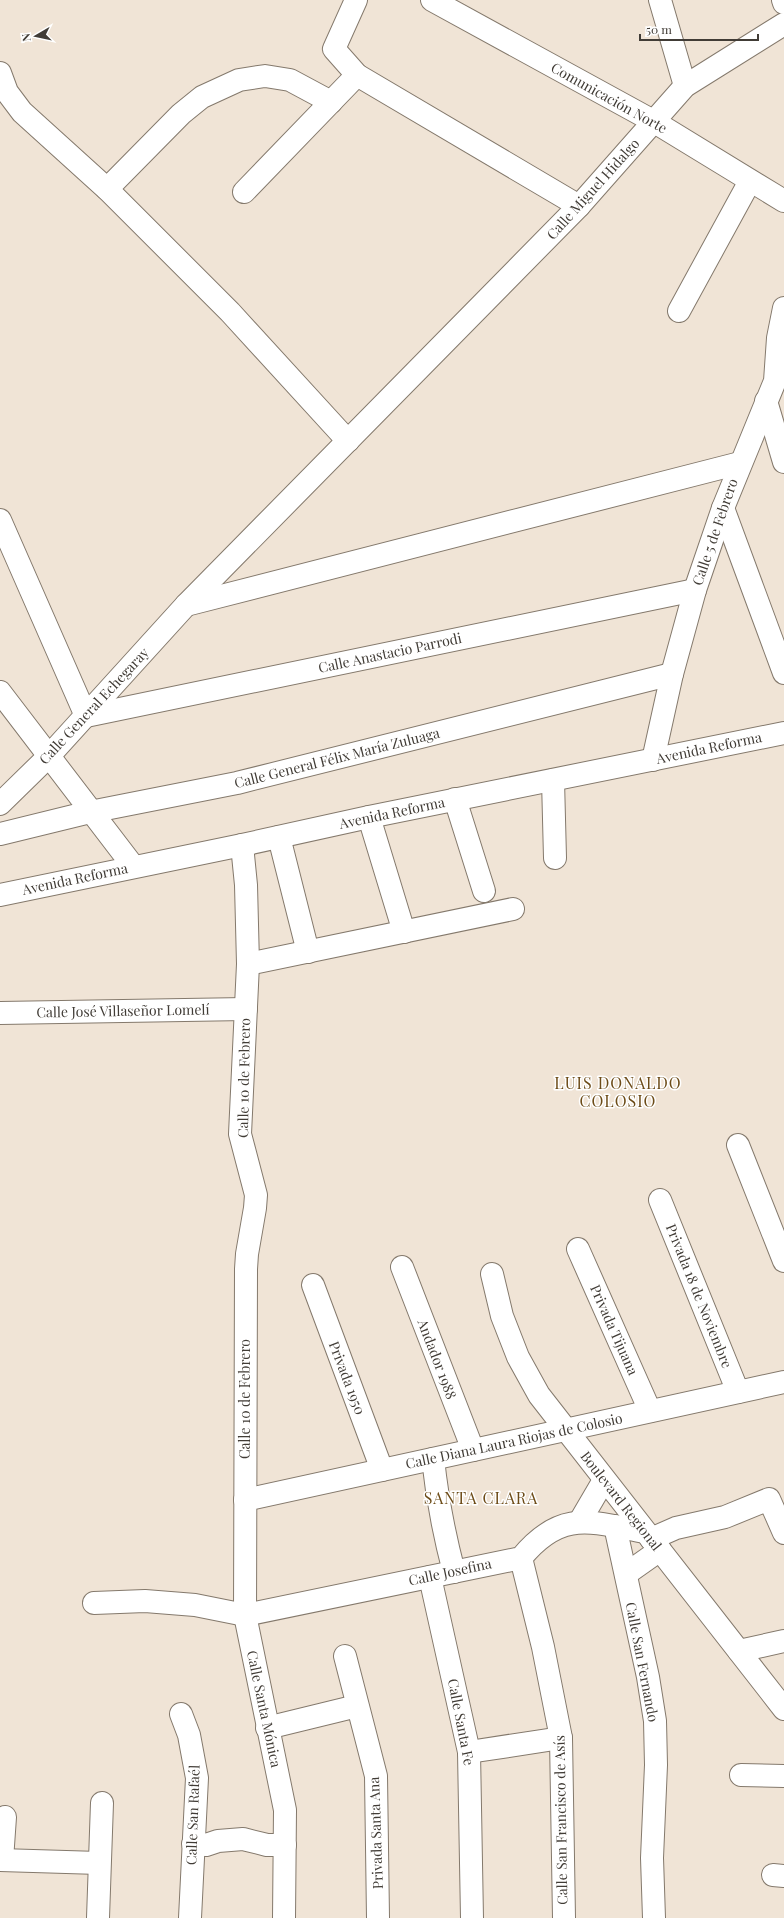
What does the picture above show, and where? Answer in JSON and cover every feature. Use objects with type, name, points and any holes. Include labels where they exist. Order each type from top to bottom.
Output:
[{"type":"street","points":[[356,0],[334,49],[357,75],[505,164],[579,206]]},
{"type":"street","name":"Comunicación Norte","points":[[432,0],[653,121],[784,201]]},
{"type":"street","points":[[660,0],[685,86]]},
{"type":"street","name":"Calle Miguel Hidalgo","points":[[348,441],[535,253],[579,206],[685,86],[784,24]]},
{"type":"street","points":[[0,73],[7,92],[22,112],[107,189],[230,312],[348,441]]},
{"type":"street","points":[[244,192],[357,75]]},
{"type":"street","points":[[107,189],[181,114],[202,97],[239,80],[265,76],[290,80],[331,102]]},
{"type":"street","points":[[679,311],[750,181]]},
{"type":"street","name":"Calle 5 de Febrero","points":[[653,760],[672,674],[695,590],[722,508],[766,401],[780,381],[778,338],[784,308]]},
{"type":"street","points":[[766,401],[784,462]]},
{"type":"street","name":"Calle General Echegaray","points":[[0,804],[48,757],[186,605],[348,441]]},
{"type":"street","points":[[186,605],[740,463]]},
{"type":"street","points":[[722,508],[784,673]]},
{"type":"street","points":[[0,520],[86,716]]},
{"type":"street","name":"Calle Anastacio Parrodi","points":[[86,716],[695,590]]},
{"type":"street","name":"Calle General Félix María Zuluaga","points":[[0,834],[90,812],[237,783],[672,674]]},
{"type":"street","points":[[0,692],[90,812],[133,866]]},
{"type":"street","name":"Avenida Reforma","points":[[0,895],[455,799],[784,733]]},
{"type":"street","points":[[552,780],[556,858]]},
{"type":"street","points":[[455,799],[484,891]]},
{"type":"street","points":[[368,817],[404,932]]},
{"type":"street","points":[[279,837],[308,952]]},
{"type":"street","name":"Calle 10 de Febrero","points":[[242,845],[246,885],[248,964],[240,1134],[256,1195],[247,1254],[245,1500]]},
{"type":"street","points":[[248,964],[513,909]]},
{"type":"street","name":"Calle José Villaseñor Lomelí","points":[[0,1013],[246,1009]]},
{"type":"street","points":[[738,1145],[784,1261]]},
{"type":"street","name":"Privada 18 de Noviembre","points":[[660,1200],[738,1392]]},
{"type":"street","name":"Privada Tijuana","points":[[578,1249],[650,1412]]},
{"type":"street","name":"Andador 1988","points":[[402,1267],[473,1450]]},
{"type":"street","name":"Boulevard Regional","points":[[492,1274],[502,1316],[518,1357],[539,1395],[604,1480],[783,1705]]},
{"type":"street","name":"Privada 1950","points":[[313,1285],[382,1470]]},
{"type":"street","name":"Calle Diana Laura Riojas de Colosio","points":[[245,1500],[784,1382]]},
{"type":"street","points":[[433,1459],[437,1498],[444,1536],[454,1572]]},
{"type":"street","points":[[580,1521],[604,1480]]},
{"type":"street","points":[[626,1574],[652,1540],[676,1528],[725,1517],[769,1499],[784,1533]]},
{"type":"street","name":"Calle Santa Mónica","points":[[245,1500],[245,1615],[285,1810],[284,1918]]},
{"type":"street","points":[[521,1558],[537,1540],[546,1533],[562,1526],[580,1521],[615,1526],[652,1540]]},
{"type":"street","name":"Calle San Fernando","points":[[615,1526],[648,1677],[654,1721],[656,1765],[652,1858],[654,1918]]},
{"type":"street","name":"Calle Josefina","points":[[245,1615],[521,1558]]},
{"type":"street","name":"Calle San Francisco de Asís","points":[[521,1558],[543,1647],[561,1738],[564,1918]]},
{"type":"street","name":"Calle Santa Fe","points":[[430,1577],[469,1752],[472,1918]]},
{"type":"street","points":[[94,1603],[145,1601],[196,1605],[245,1615]]},
{"type":"street","points":[[739,1651],[784,1641]]},
{"type":"street","name":"Privada Santa Ana","points":[[345,1656],[376,1776],[378,1918]]},
{"type":"street","points":[[267,1728],[357,1706]]},
{"type":"street","name":"Calle San Rafaél","points":[[181,1714],[189,1735],[197,1778],[192,1844],[190,1918]]},
{"type":"street","points":[[469,1752],[561,1738]]},
{"type":"street","points":[[741,1776],[784,1776]]},
{"type":"street","points":[[98,1918],[102,1803]]},
{"type":"street","points":[[5,1817],[1,1860],[99,1863]]},
{"type":"street","points":[[192,1844],[206,1845],[230,1839],[243,1839],[267,1845],[285,1845]]},
{"type":"district","name":"LUIS DONALDO COLOSIO","points":[[618,1092]]},
{"type":"district","name":"SANTA CLARA","points":[[481,1498]]}]
